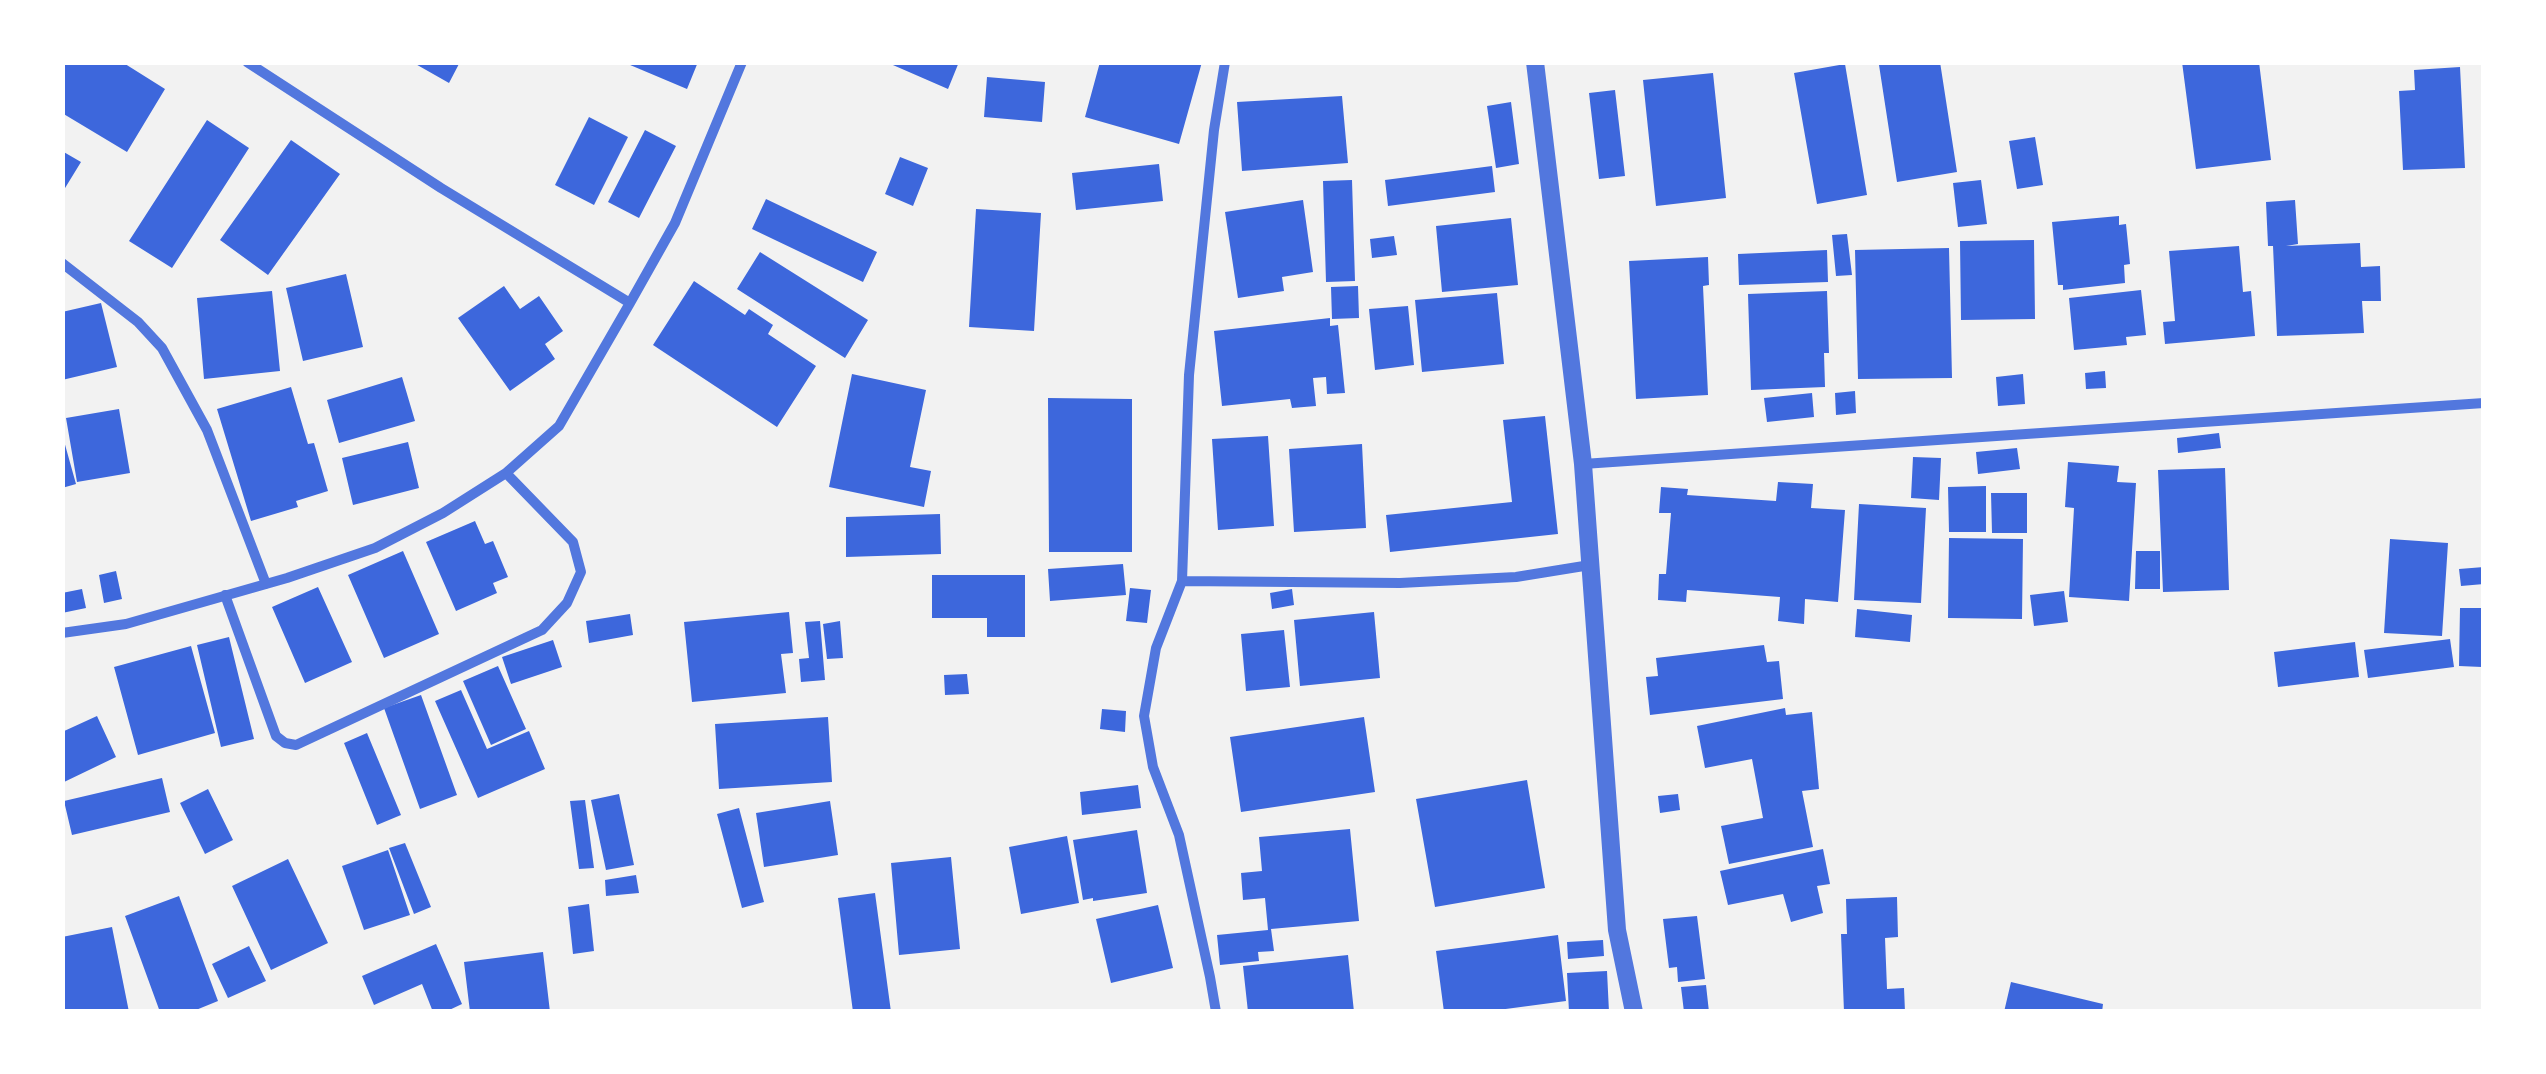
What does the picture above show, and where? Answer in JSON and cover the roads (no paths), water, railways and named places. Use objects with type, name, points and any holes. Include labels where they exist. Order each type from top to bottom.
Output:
[{"type":"street","points":[[246,62],[441,188],[630,302]]},
{"type":"street","points":[[62,633],[126,624],[375,548],[506,474],[559,426],[674,223],[742,62]]},
{"type":"street","points":[[1216,1012],[1179,835],[1153,767],[1144,716],[1156,648],[1182,581],[1189,375],[1214,130],[1225,62]]},
{"type":"street","points":[[1535,62],[1583,464],[1617,930],[1634,1012]]},
{"type":"street","points":[[62,262],[138,322],[162,348],[206,430],[266,584]]},
{"type":"street","points":[[1583,464],[2484,403]]},
{"type":"street","points":[[224,596],[276,736],[296,745],[542,630],[567,604],[581,572],[573,542],[506,474]]},
{"type":"street","points":[[1182,581],[1400,583],[1516,577],[1590,564]]}]
